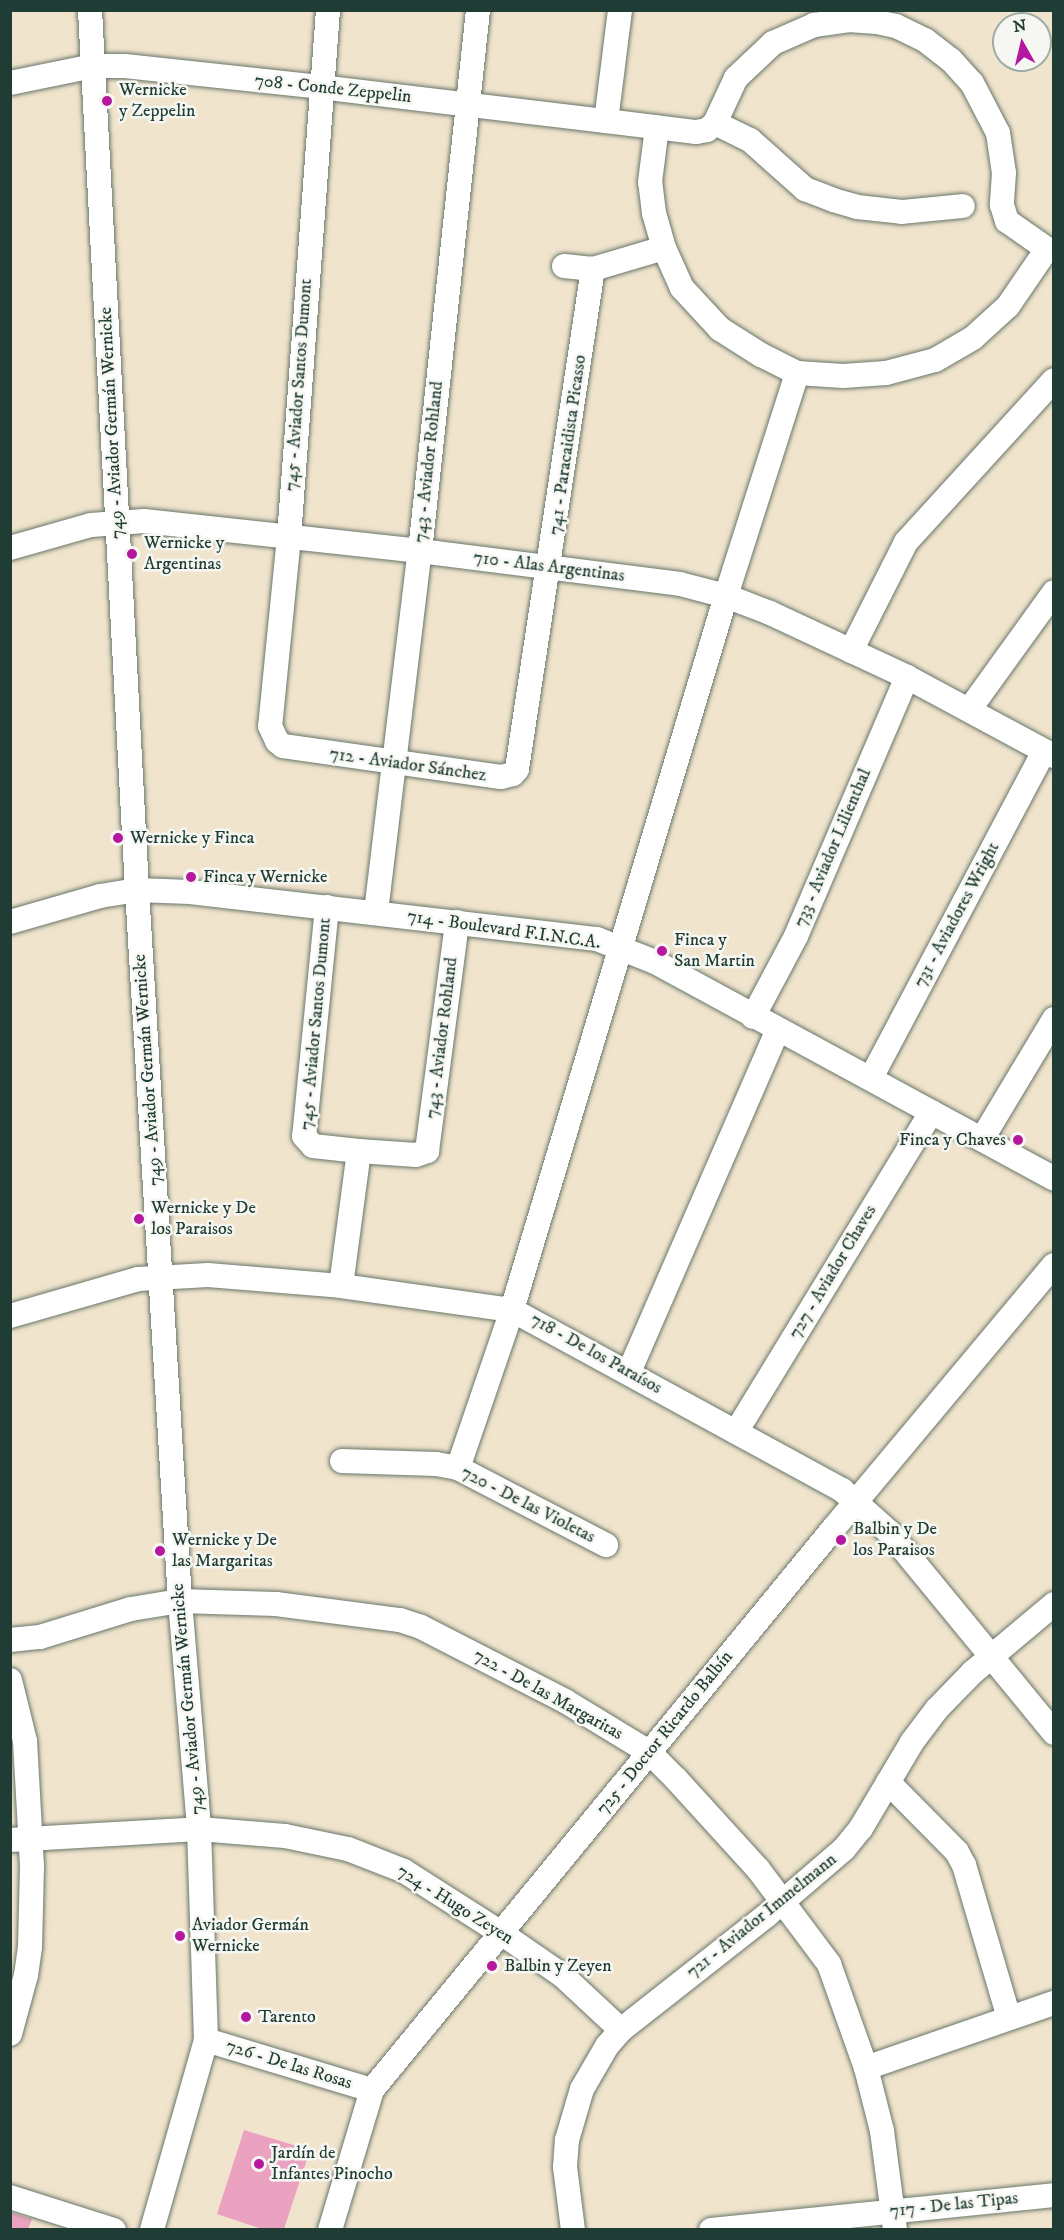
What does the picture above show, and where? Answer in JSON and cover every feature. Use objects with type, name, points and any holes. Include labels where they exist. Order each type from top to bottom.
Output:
[{"type":"street","name":"749 - Aviador Germán Wernicke","points":[[90,10],[137,890],[180,1600],[199,1829],[206,2040],[152,2229]]},
{"type":"street","name":"745 - Aviador Santos Dumont","points":[[291,749],[277,741],[270,726],[289,537],[320,87],[328,10]]},
{"type":"street","name":"743 - Aviador Rohland","points":[[376,912],[420,551],[478,10]]},
{"type":"street","points":[[606,120],[620,10]]},
{"type":"street","points":[[657,127],[650,182],[654,213],[664,248],[682,288],[720,329],[761,356],[797,373],[843,376],[886,373],[935,360],[973,338],[1008,306],[1050,250],[1006,221],[1002,205],[1004,173],[998,133],[972,82],[951,60],[899,18],[848,20],[814,25],[773,43],[736,78],[715,123],[750,140],[805,189],[857,207],[902,212],[963,206]]},
{"type":"street","name":"708 - Conde Zeppelin","points":[[10,83],[93,66],[125,66],[696,132],[707,130],[715,123]]},
{"type":"street","points":[[564,266],[593,269],[664,248]]},
{"type":"street","name":"741 - Paracaidista Picasso","points":[[519,764],[593,269]]},
{"type":"street","points":[[458,1468],[512,1310],[726,596],[797,373]]},
{"type":"street","points":[[851,651],[906,542],[1053,380]]},
{"type":"street","name":"710 - Alas Argentinas","points":[[10,548],[91,525],[116,521],[160,522],[420,551],[680,584],[726,596],[770,613],[907,677],[1049,754]]},
{"type":"street","points":[[969,710],[1053,592]]},
{"type":"street","name":"733 - Aviador Lilienthal","points":[[753,1017],[796,936],[907,677]]},
{"type":"street","name":"712 - Aviador Sánchez","points":[[291,749],[501,777],[513,774],[519,764]]},
{"type":"street","name":"731 - Aviadores Wright","points":[[871,1078],[1049,754]]},
{"type":"street","name":"714 - Boulevard F.I.N.C.A.","points":[[10,922],[100,896],[137,890],[190,892],[597,939],[655,962],[1053,1179]]},
{"type":"street","name":"745 - Aviador Santos Dumont","points":[[327,907],[306,1140],[313,1146],[359,1152]]},
{"type":"street","name":"743 - Aviador Rohland","points":[[359,1152],[424,1153],[428,1147],[457,922]]},
{"type":"street","points":[[982,1139],[1053,1019]]},
{"type":"street","points":[[629,1372],[778,1030]]},
{"type":"street","name":"727 - Aviador Chaves","points":[[736,1432],[931,1113]]},
{"type":"street","points":[[341,1286],[359,1152]]},
{"type":"street","name":"725 - Doctor Ricardo Balbín","points":[[330,2229],[372,2090],[1053,1265]]},
{"type":"street","name":"718 - De los Paraísos","points":[[10,1316],[108,1286],[161,1276],[208,1275],[341,1286],[512,1310],[824,1479],[856,1501],[889,1532],[1053,1733]]},
{"type":"street","name":"720 - De las Violetas","points":[[342,1461],[436,1464],[458,1468],[475,1474],[606,1545]]},
{"type":"street","name":"722 - De las Margaritas","points":[[10,1640],[40,1637],[131,1609],[180,1600],[276,1604],[400,1620],[421,1627],[565,1701],[649,1752],[684,1787],[783,1902],[829,1964],[866,2068],[882,2131],[895,2220]]},
{"type":"street","name":"721 - Aviador Immelmann","points":[[573,2229],[565,2167],[571,2124],[582,2089],[595,2064],[621,2031],[783,1902],[844,1849],[861,1828],[912,1742],[937,1710],[992,1656],[1053,1604]]},
{"type":"street","points":[[10,1680],[25,1741],[21,1839],[30,1947],[26,1975],[10,2034]]},
{"type":"street","points":[[888,1782],[957,1852],[964,1865],[1009,2018]]},
{"type":"street","name":"724 - Hugo Zeyen","points":[[21,1839],[199,1829],[285,1836],[358,1852],[404,1871],[501,1933],[563,1976],[621,2031]]},
{"type":"street","points":[[866,2068],[1053,2003]]},
{"type":"street","name":"726 - De las Rosas","points":[[206,2040],[372,2090]]},
{"type":"street","name":"717 - De las Tipas","points":[[711,2229],[895,2220],[1053,2195]]},
{"type":"street","points":[[10,2197],[114,2229]]},
{"type":"building","points":[[244,2130],[310,2150],[284,2229],[262,2229],[217,2214]]},
{"type":"building","points":[[10,2212],[32,2219],[28,2229],[10,2229]]},
{"type":"place","name":"Wernicke y Zeppelin","points":[[107,101]]},
{"type":"place","name":"Wernicke y Argentinas","points":[[132,554]]},
{"type":"place","name":"Wernicke y Finca","points":[[118,838]]},
{"type":"place","name":"Finca y Wernicke","points":[[191,877]]},
{"type":"place","name":"Finca y San Martin","points":[[662,951]]},
{"type":"place","name":"Finca y Chaves","points":[[1018,1140]]},
{"type":"place","name":"Wernicke y De los Paraisos","points":[[139,1219]]},
{"type":"place","name":"Balbin y De los Paraisos","points":[[841,1540]]},
{"type":"place","name":"Wernicke y De las Margaritas","points":[[160,1551]]},
{"type":"place","name":"Aviador Germán Wernicke","points":[[180,1936]]},
{"type":"place","name":"Balbin y Zeyen","points":[[492,1966]]},
{"type":"place","name":"Tarento","points":[[246,2017]]},
{"type":"place","name":"Jardín de Infantes Pinocho","points":[[259,2164]]}]
